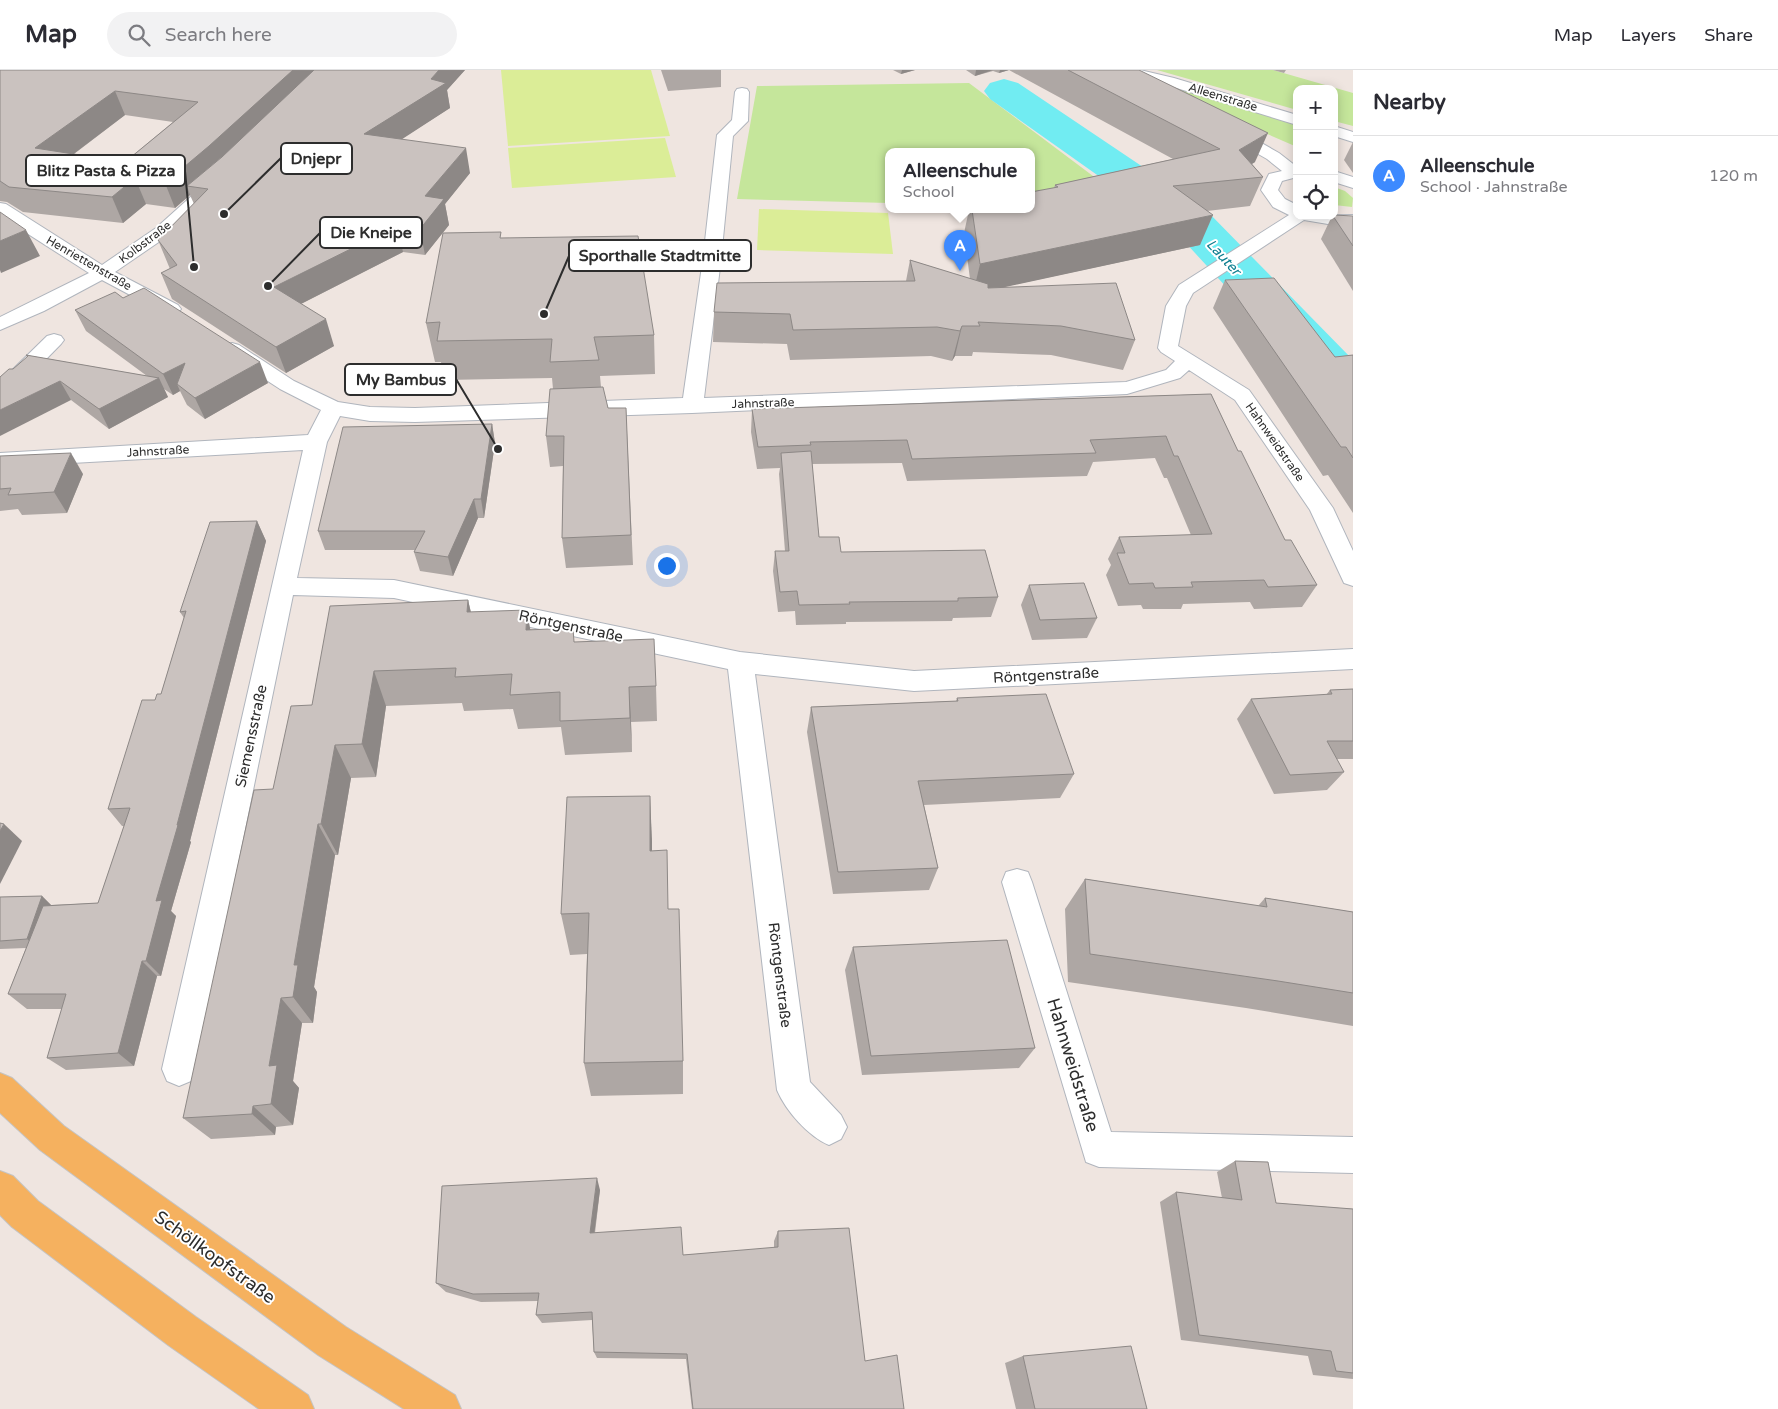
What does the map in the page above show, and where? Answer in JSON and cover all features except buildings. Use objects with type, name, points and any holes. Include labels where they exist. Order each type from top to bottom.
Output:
[{"type":"main road","name":"Schöllkopfstraße","points":[[0,1090],[52,1138],[206,1251],[332,1341],[441,1409]]},
{"type":"main road","points":[[0,1189],[25,1214],[182,1332],[294,1409]]},
{"type":"street","points":[[1104,70],[1149,90]]},
{"type":"street","name":"Alleenstraße","points":[[1120,70],[1174,82],[1293,119]]},
{"type":"street","points":[[692,406],[712,259],[725,135],[740,121],[742,92]]},
{"type":"street","name":"Alleenstraße","points":[[1217,124],[1273,156],[1293,171]]},
{"type":"street","points":[[1338,133],[1353,137]]},
{"type":"street","name":"Kolbstraße","points":[[0,324],[50,302],[102,273],[144,246],[230,171]]},
{"type":"street","name":"Alleenstraße","points":[[1293,173],[1275,178],[1269,190],[1279,203],[1293,210]]},
{"type":"street","points":[[1338,177],[1353,183]]},
{"type":"street","name":"Henriettenstraße","points":[[0,208],[102,273],[155,299],[188,320]]},
{"type":"street","name":"Hahnweidstraße","points":[[1293,220],[1186,289],[1176,306],[1168,348],[1242,395],[1320,508],[1353,577]]},
{"type":"street","points":[[1338,220],[1353,220]]},
{"type":"street","points":[[213,336],[287,385],[333,408]]},
{"type":"street","points":[[0,394],[54,340]]},
{"type":"street","name":"Jahnstraße","points":[[333,408],[370,414],[416,415],[1127,388],[1172,374],[1186,361]]},
{"type":"street","name":"Siemensstraße","points":[[180,1069],[283,586],[316,442],[333,408]]},
{"type":"street","name":"Jahnstraße","points":[[0,460],[316,442]]},
{"type":"street","name":"Röntgenstraße","points":[[283,586],[394,589],[740,662],[914,681],[1353,659]]},
{"type":"street","name":"Röntgenstraße","points":[[740,662],[794,1090],[829,1127]]},
{"type":"street","name":"Hahnweidstraße","points":[[1017,882],[1098,1149],[1353,1155]]},
{"type":"green space","points":[[501,70],[651,70],[670,136],[508,146]]},
{"type":"green space","points":[[1157,70],[1273,70],[1325,85],[1293,85],[1293,109]]},
{"type":"green space","points":[[1130,74],[1293,124],[1293,145]]},
{"type":"green space","points":[[969,83],[1109,188],[1035,196],[1035,148],[885,148],[885,203],[737,199],[757,86]]},
{"type":"green space","points":[[1338,89],[1353,93],[1353,126],[1338,122]]},
{"type":"green space","points":[[665,138],[676,177],[512,188],[508,148]]},
{"type":"green space","points":[[1338,188],[1345,191],[1353,198],[1352,207],[1338,205]]},
{"type":"green space","points":[[759,209],[888,213],[893,254],[757,250]]},
{"type":"waterway","name":"Lauter","points":[[1004,91],[1188,218],[1353,392]]},
{"type":"place","name":"Dnjepr","points":[[224,214]]},
{"type":"place","name":"Blitz Pasta & Pizza","points":[[194,267]]},
{"type":"place","name":"Alleenschule","points":[[960,271]]},
{"type":"place","name":"Die Kneipe","points":[[268,286]]},
{"type":"place","name":"Sporthalle Stadtmitte","points":[[544,314]]},
{"type":"place","name":"My Bambus","points":[[498,449]]}]
